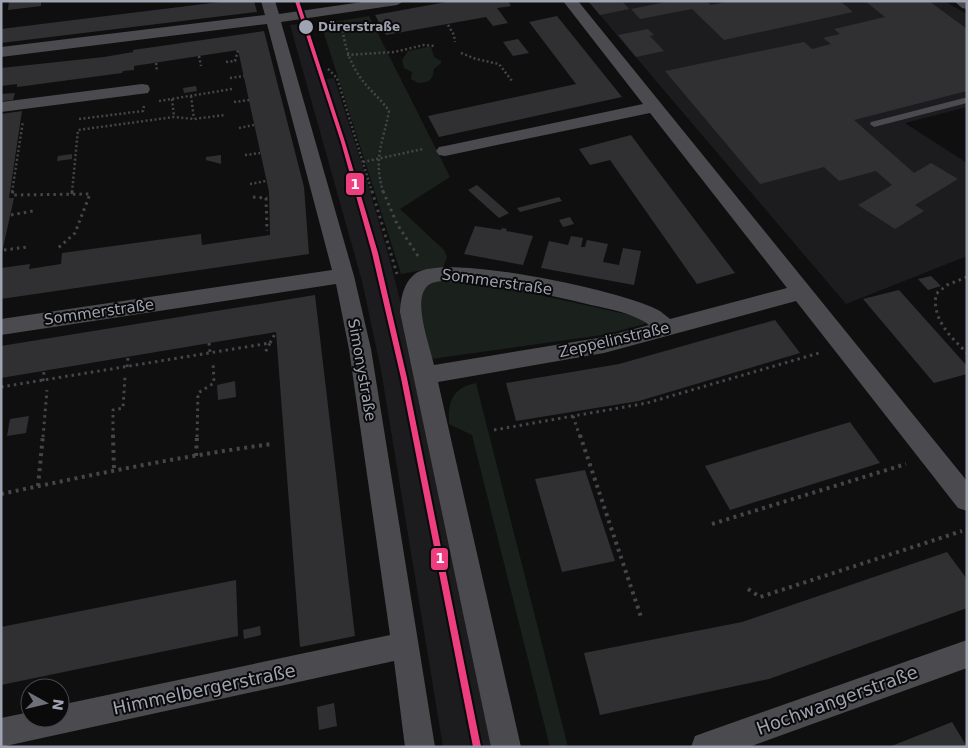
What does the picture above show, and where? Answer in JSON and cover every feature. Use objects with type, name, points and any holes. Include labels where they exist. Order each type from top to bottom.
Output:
[{"type":"street","points":[[1,52],[270,10],[338,11],[397,1]]},
{"type":"street","points":[[570,1],[967,500]]},
{"type":"street","points":[[960,1],[967,5]]},
{"type":"street","name":"Simonystraße","points":[[270,10],[344,276],[360,349],[420,747]]},
{"type":"street","points":[[1,107],[142,89]]},
{"type":"street","points":[[438,149],[654,107]]},
{"type":"street","name":"Sommerstraße","points":[[422,281],[438,273],[459,274],[542,287],[625,306],[649,314],[665,329]]},
{"type":"street","name":"Sommerstraße","points":[[1,327],[344,276]]},
{"type":"street","points":[[422,281],[411,296],[411,312],[506,747]]},
{"type":"street","name":"Zeppelinstraße","points":[[425,375],[604,346],[801,292]]},
{"type":"street","name":"Himmelbergerstraße","points":[[1,733],[406,645]]},
{"type":"street","name":"Hochwangerstraße","points":[[706,747],[967,654]]},
{"type":"lane","points":[[874,124],[967,100]]},
{"type":"path","points":[[328,69],[337,78],[398,276],[422,281],[414,246],[400,228],[388,207],[381,182],[378,158],[389,111],[386,104],[360,79],[347,55],[340,19]]},
{"type":"path","points":[[448,25],[454,35],[455,42]]},
{"type":"path","points":[[347,55],[394,52],[424,46],[436,46]]},
{"type":"path","points":[[226,62],[234,60],[238,50]]},
{"type":"path","points":[[460,53],[499,64],[512,81]]},
{"type":"path","points":[[199,56],[201,66]]},
{"type":"path","points":[[156,63],[157,72]]},
{"type":"path","points":[[230,78],[244,76]]},
{"type":"path","points":[[153,102],[232,89]]},
{"type":"path","points":[[191,96],[194,119]]},
{"type":"path","points":[[172,99],[174,118]]},
{"type":"path","points":[[234,102],[249,100]]},
{"type":"path","points":[[26,104],[12,195],[90,194],[76,233],[57,249]]},
{"type":"path","points":[[72,194],[78,130],[174,118],[194,119],[225,115]]},
{"type":"path","points":[[239,128],[254,125]]},
{"type":"path","points":[[363,162],[438,149]]},
{"type":"path","points":[[245,155],[260,153]]},
{"type":"path","points":[[250,184],[266,182]]},
{"type":"path","points":[[252,197],[266,198],[267,231]]},
{"type":"path","points":[[11,214],[33,212]]},
{"type":"path","points":[[4,250],[27,247]]},
{"type":"path","points":[[967,277],[947,285],[936,294],[933,302],[935,312],[941,324],[967,353]]},
{"type":"path","points":[[265,353],[276,332]]},
{"type":"path","points":[[209,343],[210,353]]},
{"type":"path","points":[[1,388],[270,343]]},
{"type":"path","points":[[494,430],[647,404],[822,352]]},
{"type":"path","points":[[127,367],[128,357]]},
{"type":"path","points":[[196,456],[198,393],[214,383],[213,362]]},
{"type":"path","points":[[43,381],[44,371]]},
{"type":"path","points":[[114,470],[113,410],[123,408],[125,377]]},
{"type":"path","points":[[38,486],[47,390]]},
{"type":"path","points":[[573,416],[641,617]]},
{"type":"path","points":[[1,494],[114,470],[272,444]]},
{"type":"path","points":[[712,524],[909,463]]},
{"type":"path","points":[[748,589],[760,596],[962,531]]},
{"type":"shaded area","points":[[588,1],[944,1],[967,14],[967,107],[905,123],[967,163],[967,256],[846,304]]},
{"type":"shaded area","points":[[369,16],[450,177],[400,209],[444,250],[447,257],[443,268],[401,274],[321,24]]},
{"type":"shaded area","points":[[307,23],[326,79],[334,78],[365,174],[390,261],[416,364],[498,747],[443,747],[381,370],[362,281],[290,25]]},
{"type":"shaded area","points":[[431,47],[434,57],[441,61],[441,63],[434,69],[430,80],[418,83],[411,79],[412,72],[404,68],[402,60],[408,51]]},
{"type":"shaded area","points":[[439,279],[499,286],[639,317],[644,320],[645,324],[602,335],[431,359],[418,310],[421,287]]},
{"type":"shaded area","points":[[476,383],[568,747],[550,747],[472,435],[449,424],[449,409],[453,397],[462,388]]},
{"type":"building","points":[[9,1],[41,1],[41,6],[8,10]]},
{"type":"building","points":[[228,1],[254,1],[257,12],[1,43],[1,29]]},
{"type":"building","points":[[452,1],[508,1],[511,6],[497,8],[508,23],[493,26],[486,17],[386,35],[375,15]]},
{"type":"building","points":[[588,1],[622,1],[629,9],[600,15]]},
{"type":"building","points":[[671,1],[706,1],[711,5],[730,1],[840,1],[853,12],[724,40],[692,9],[640,19],[631,9]]},
{"type":"building","points":[[865,1],[929,1],[967,29],[967,91],[854,120],[914,173],[931,163],[958,179],[915,205],[924,211],[895,229],[858,205],[892,185],[876,171],[839,181],[824,167],[760,184],[665,71],[804,42],[812,49],[831,44],[823,38],[840,34],[834,29],[885,17]]},
{"type":"building","points":[[557,16],[622,97],[439,137],[428,116],[576,84],[529,22]]},
{"type":"building","points":[[648,29],[654,35],[650,36],[664,51],[636,57],[618,35]]},
{"type":"building","points":[[264,31],[304,187],[309,254],[1,299],[1,268],[30,264],[29,269],[61,264],[62,253],[201,234],[202,245],[270,235],[269,192],[238,50],[134,66],[134,70],[123,71],[122,73],[17,87],[17,84],[1,86],[1,68],[104,57],[133,52],[133,50]]},
{"type":"building","points":[[518,39],[529,53],[513,56],[503,42]]},
{"type":"building","points":[[196,86],[197,91],[184,93],[183,88]]},
{"type":"building","points":[[15,93],[13,100],[1,101],[1,94]]},
{"type":"building","points":[[22,111],[9,198],[14,198],[1,257],[1,114]]},
{"type":"building","points":[[631,135],[735,273],[697,284],[610,160],[590,165],[579,149]]},
{"type":"building","points":[[72,154],[72,159],[57,161],[58,156]]},
{"type":"building","points":[[221,155],[221,164],[206,160],[206,157]]},
{"type":"building","points":[[477,185],[509,213],[499,218],[468,190]]},
{"type":"building","points":[[559,197],[562,201],[520,212],[517,208]]},
{"type":"building","points":[[570,217],[574,224],[563,227],[559,220]]},
{"type":"building","points":[[475,226],[501,230],[502,228],[507,229],[506,231],[533,236],[523,265],[464,254]]},
{"type":"building","points":[[571,236],[583,238],[581,247],[585,247],[587,240],[608,244],[603,262],[619,265],[623,248],[641,251],[634,285],[541,268],[549,241],[568,245]]},
{"type":"building","points":[[931,276],[941,286],[928,290],[918,279]]},
{"type":"building","points":[[899,290],[967,366],[967,374],[934,383],[863,299]]},
{"type":"building","points":[[315,295],[355,636],[300,647],[276,332],[1,378],[1,346]]},
{"type":"building","points":[[775,320],[800,353],[639,401],[516,421],[506,383],[619,364]]},
{"type":"building","points":[[235,381],[236,397],[218,400],[217,385]]},
{"type":"building","points":[[29,416],[26,433],[7,436],[10,419]]},
{"type":"building","points":[[850,422],[880,463],[730,510],[705,466]]},
{"type":"building","points":[[585,470],[615,561],[562,572],[535,479]]},
{"type":"building","points":[[947,552],[967,579],[967,608],[769,679],[600,715],[584,653],[742,622]]},
{"type":"building","points":[[236,580],[238,636],[35,678],[20,678],[20,681],[1,685],[1,627]]},
{"type":"building","points":[[260,626],[261,635],[244,639],[243,630]]},
{"type":"building","points":[[334,703],[337,726],[319,730],[317,707]]},
{"type":"building","points":[[952,722],[967,747],[889,747]]},
{"type":"transit line","name":"1","points":[[297,1],[343,142],[375,253],[404,378],[477,747]]},
{"type":"place","name":"Dürerstraße","points":[[306,27]]}]
